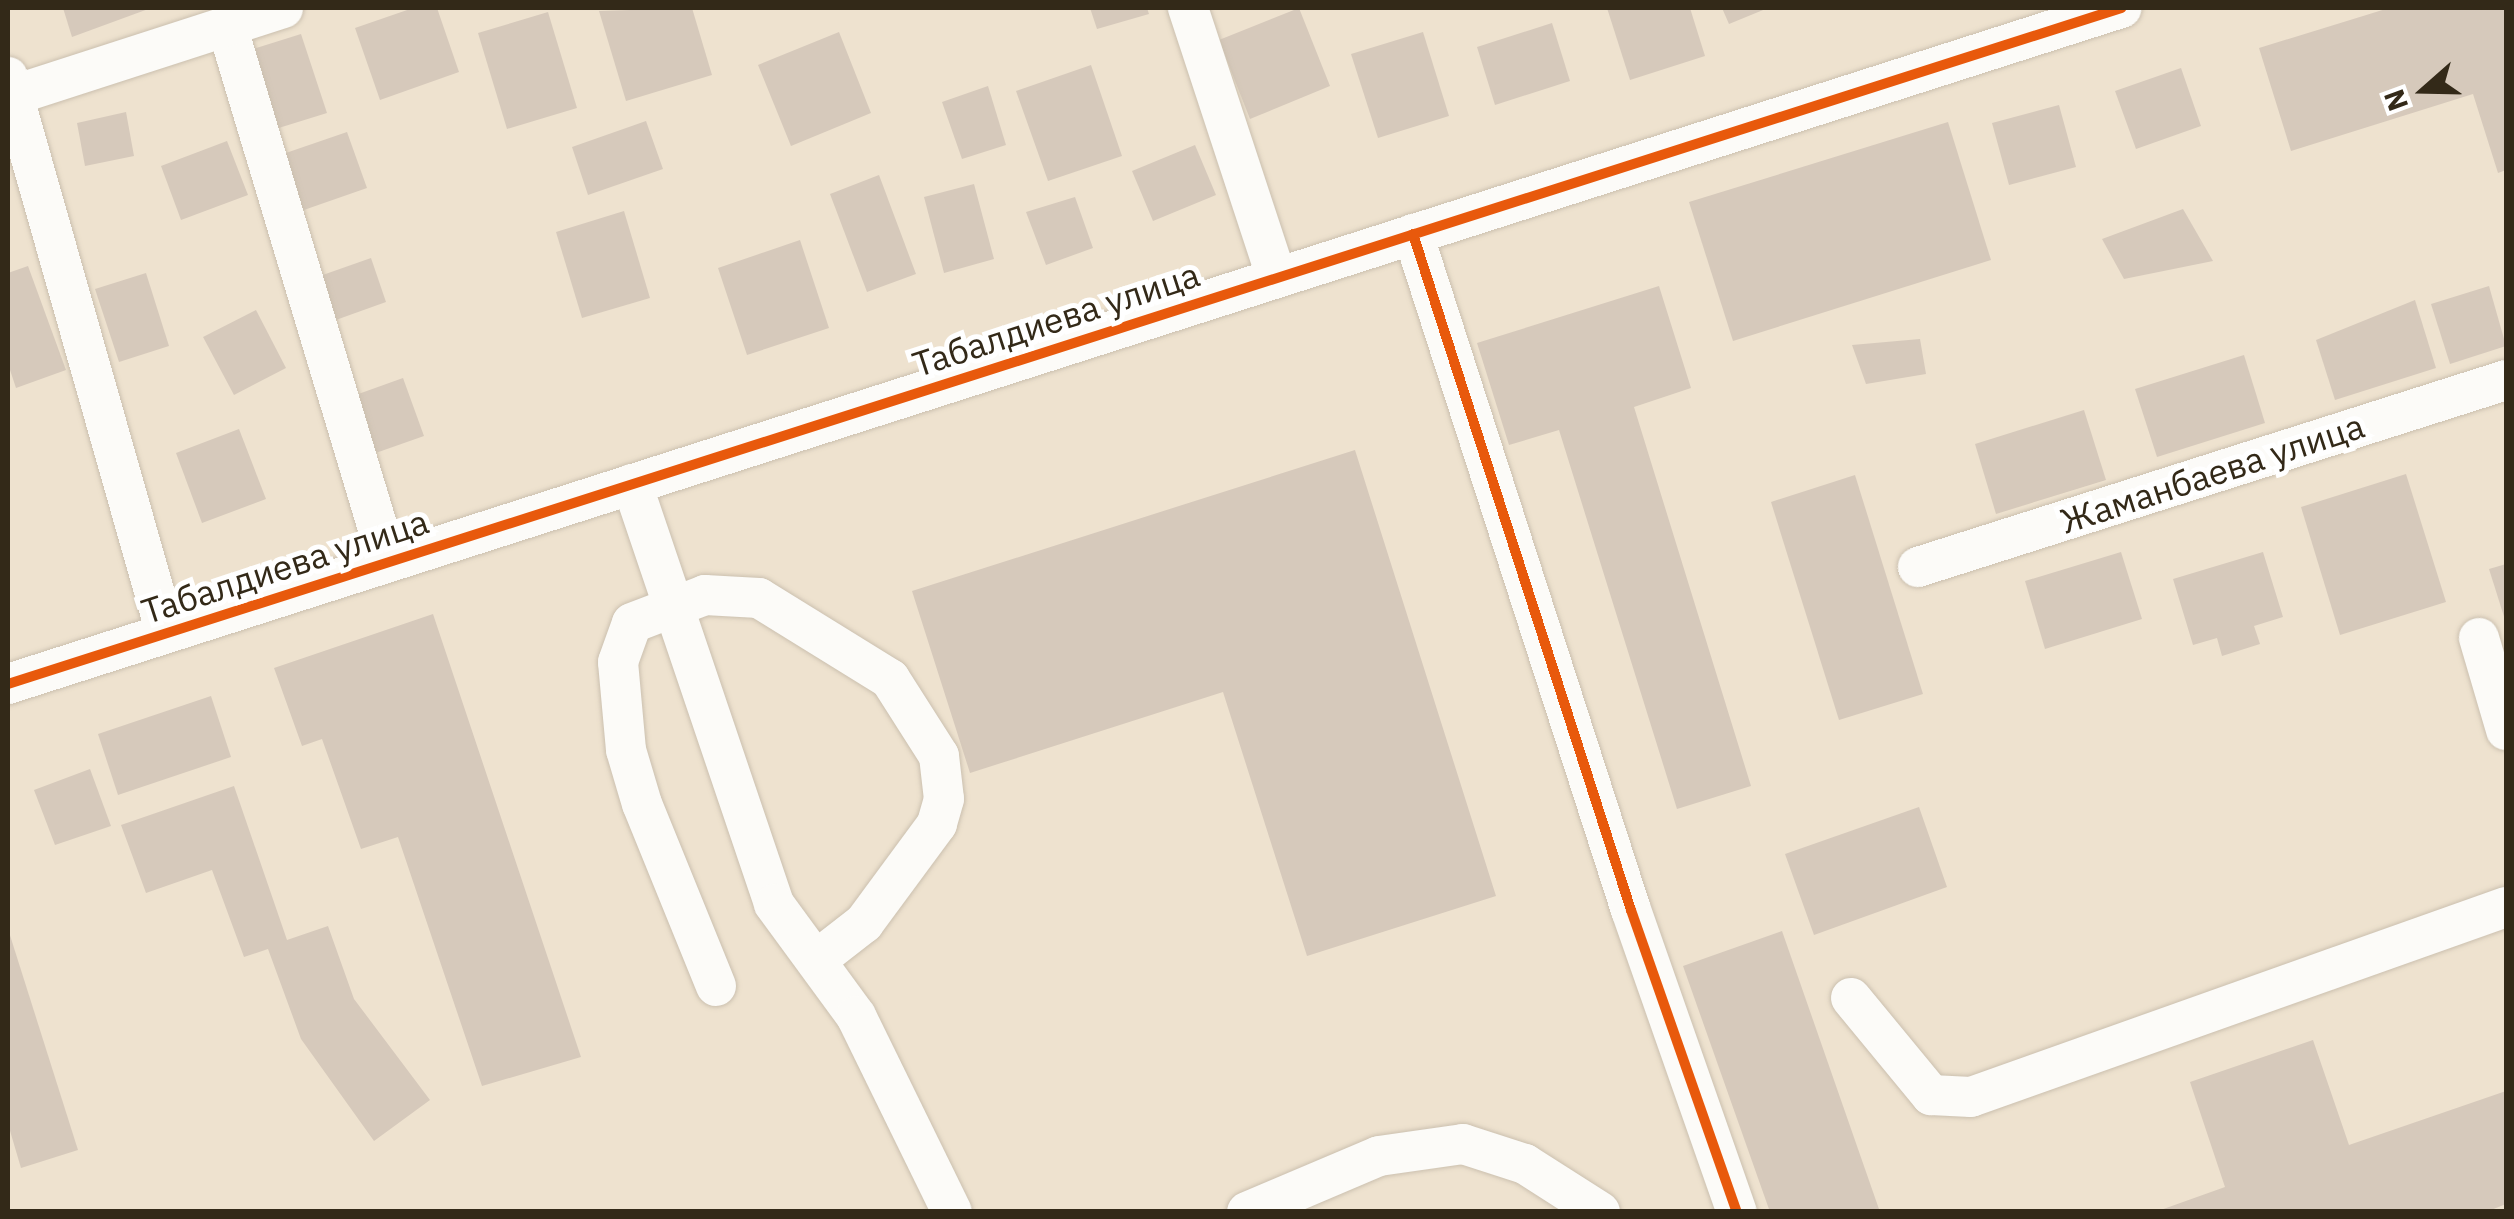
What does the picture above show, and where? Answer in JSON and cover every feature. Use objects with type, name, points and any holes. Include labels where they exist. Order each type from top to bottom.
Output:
[{"type":"street","points":[[166,633],[9,90],[219,21],[283,8]]},
{"type":"street","points":[[1188,8],[1277,278]]},
{"type":"street","name":"Табалдиева улица","points":[[8,684],[2122,8]]},
{"type":"street","points":[[219,21],[388,562]]},
{"type":"street","points":[[1413,234],[1737,1212]]},
{"type":"street","name":"Жаманбаева улица","points":[[1918,567],[2506,380]]},
{"type":"street","points":[[632,484],[774,904],[819,958],[952,1212]]},
{"type":"street","points":[[716,986],[626,750],[618,651],[632,624],[705,595],[759,598],[890,679],[940,756],[944,798],[936,824],[864,923],[819,958]]},
{"type":"street","points":[[2479,638],[2506,730]]},
{"type":"street","points":[[1851,998],[1931,1095],[1971,1097],[2506,908]]},
{"type":"street","points":[[1247,1212],[1378,1156],[1462,1144],[1525,1164],[1600,1212]]},
{"type":"building","points":[[63,8],[151,8],[72,37]]},
{"type":"building","points":[[413,8],[437,8],[459,72],[380,100],[355,28]]},
{"type":"building","points":[[692,8],[712,75],[626,101],[599,11]]},
{"type":"building","points":[[1090,8],[1147,8],[1149,14],[1097,29]]},
{"type":"building","points":[[1299,8],[1330,86],[1250,119],[1219,40]]},
{"type":"building","points":[[1607,8],[1690,8],[1705,56],[1630,80]]},
{"type":"building","points":[[1722,8],[1768,8],[1729,24]]},
{"type":"building","points":[[2389,8],[2506,8],[2506,170],[2498,173],[2473,94],[2291,151],[2259,48]]},
{"type":"building","points":[[548,12],[577,108],[507,129],[478,33]]},
{"type":"building","points":[[1552,23],[1570,81],[1495,105],[1477,47]]},
{"type":"building","points":[[839,32],[871,113],[791,146],[758,65]]},
{"type":"building","points":[[1423,32],[1449,116],[1378,138],[1351,54]]},
{"type":"building","points":[[301,34],[327,113],[269,131],[244,52]]},
{"type":"building","points":[[1091,65],[1122,156],[1048,181],[1016,91]]},
{"type":"building","points":[[2181,68],[2201,126],[2136,149],[2115,91]]},
{"type":"building","points":[[988,86],[1006,145],[962,159],[942,102]]},
{"type":"building","points":[[2059,105],[2076,167],[2009,185],[1992,123]]},
{"type":"building","points":[[126,112],[134,156],[85,166],[77,123]]},
{"type":"building","points":[[646,121],[663,169],[588,195],[572,147]]},
{"type":"building","points":[[1948,122],[1991,260],[1733,341],[1689,202]]},
{"type":"building","points":[[347,132],[367,188],[301,211],[280,155]]},
{"type":"building","points":[[227,141],[248,195],[181,220],[161,166]]},
{"type":"building","points":[[1195,145],[1216,195],[1153,221],[1132,171]]},
{"type":"building","points":[[879,175],[916,274],[867,292],[830,194]]},
{"type":"building","points":[[974,184],[994,259],[944,273],[924,197]]},
{"type":"building","points":[[1075,197],[1093,248],[1046,265],[1026,212]]},
{"type":"building","points":[[2183,209],[2213,261],[2124,279],[2102,239]]},
{"type":"building","points":[[624,211],[650,298],[582,318],[556,232]]},
{"type":"building","points":[[800,240],[829,328],[747,355],[718,268]]},
{"type":"building","points":[[371,258],[386,302],[333,321],[317,277]]},
{"type":"building","points":[[28,266],[66,370],[16,388],[8,364],[8,273]]},
{"type":"building","points":[[146,273],[169,346],[119,362],[95,289]]},
{"type":"building","points":[[1659,286],[1691,388],[1634,407],[1751,786],[1677,809],[1559,430],[1509,445],[1477,343]]},
{"type":"building","points":[[2489,286],[2506,346],[2450,364],[2431,304]]},
{"type":"building","points":[[2415,300],[2436,368],[2335,400],[2316,340]]},
{"type":"building","points":[[256,310],[286,368],[234,395],[203,337]]},
{"type":"building","points":[[1920,339],[1926,374],[1866,384],[1852,345]]},
{"type":"building","points":[[2244,355],[2265,423],[2157,457],[2135,389]]},
{"type":"building","points":[[403,378],[424,436],[370,455],[350,397]]},
{"type":"building","points":[[2084,410],[2106,480],[1996,514],[1975,444]]},
{"type":"building","points":[[239,429],[266,499],[202,523],[176,453]]},
{"type":"building","points":[[1355,450],[1496,896],[1307,956],[1223,692],[970,773],[912,591]]},
{"type":"building","points":[[2406,474],[2446,602],[2340,635],[2301,507]]},
{"type":"building","points":[[1855,475],[1923,694],[1839,720],[1771,502]]},
{"type":"building","points":[[2121,552],[2142,619],[2045,649],[2025,581]]},
{"type":"building","points":[[2263,552],[2283,617],[2254,626],[2260,644],[2222,656],[2217,638],[2193,645],[2173,579]]},
{"type":"building","points":[[2506,564],[2506,623],[2489,569]]},
{"type":"building","points":[[433,614],[581,1057],[482,1086],[398,837],[361,849],[322,739],[302,746],[274,668]]},
{"type":"building","points":[[211,696],[231,757],[118,795],[98,734]]},
{"type":"building","points":[[90,769],[111,826],[55,845],[34,790]]},
{"type":"building","points":[[234,786],[287,940],[328,926],[354,999],[430,1100],[374,1141],[301,1039],[268,949],[244,957],[212,870],[146,893],[121,825]]},
{"type":"building","points":[[1919,807],[1947,887],[1814,935],[1785,854]]},
{"type":"building","points":[[8,929],[78,1150],[21,1168],[8,1124]]},
{"type":"building","points":[[1782,931],[1880,1212],[1770,1212],[1683,966]]},
{"type":"building","points":[[2313,1040],[2349,1145],[2506,1091],[2506,1204],[2486,1212],[2155,1212],[2225,1187],[2190,1082]]},
{"type":"cycle path","points":[[8,684],[2121,8]]},
{"type":"cycle path","points":[[1413,234],[1631,910],[1737,1212]]}]
